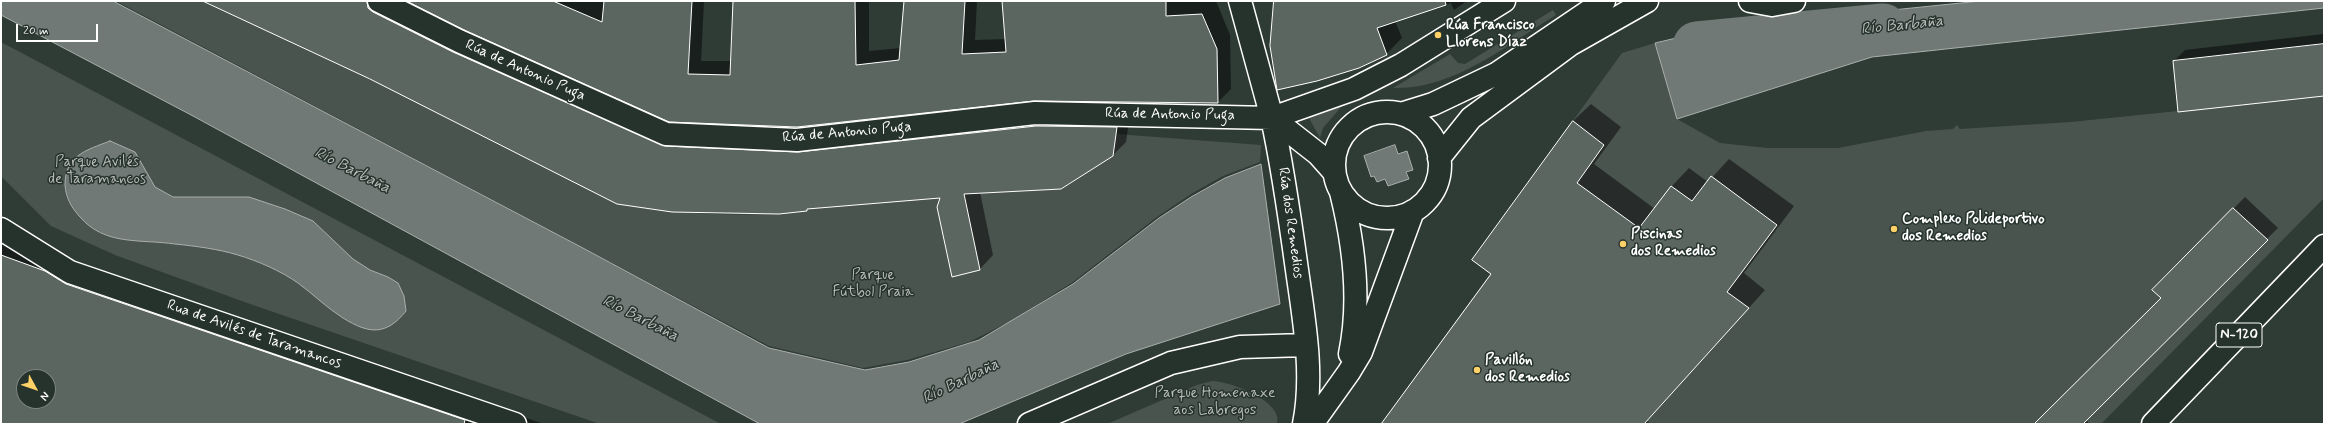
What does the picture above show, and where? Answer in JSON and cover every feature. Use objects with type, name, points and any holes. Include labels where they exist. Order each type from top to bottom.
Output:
[{"type":"main road","name":"Rúa de Antonio Puga","points":[[379,1],[458,41],[666,134],[797,140],[1035,113],[1272,118],[1361,85],[1401,65],[1504,1]]},
{"type":"main road","name":"Rúa dos Remedios","points":[[1240,1],[1272,118],[1281,159],[1300,339],[1307,386],[1304,424]]},
{"type":"main road","points":[[1401,114],[1433,104],[1496,74],[1604,1]]},
{"type":"main road","points":[[1439,158],[1471,118],[1571,44],[1647,1]]},
{"type":"main road","points":[[1750,1],[1772,5],[1794,1]]},
{"type":"main road","points":[[1361,85],[1370,114]]},
{"type":"main road","points":[[1272,118],[1318,154],[1337,181],[1351,204],[1365,213],[1381,218],[1397,217],[1413,211],[1425,201],[1434,189],[1439,174],[1439,158],[1436,143],[1427,130],[1416,120],[1401,114],[1386,112],[1370,114],[1354,123],[1342,137],[1335,154],[1337,181],[1349,225],[1354,257],[1355,332],[1350,358],[1334,394]]},
{"type":"main road","points":[[1312,424],[1334,394],[1361,352],[1413,211]]},
{"type":"main road","name":"Rua de Avilés de Taramancos","points":[[1,229],[70,272],[515,424]]},
{"type":"main road","name":"N-120","points":[[2154,424],[2324,246]]},
{"type":"main road","points":[[1029,424],[1171,363],[1240,347],[1300,339]]},
{"type":"green space","name":"Parque Fútbol Praia","points":[[116,1],[203,1],[370,79],[631,206],[697,213],[763,214],[807,211],[809,199],[881,202],[974,193],[1062,189],[1113,156],[1116,134],[1261,145],[1260,162],[1223,176],[1191,194],[1157,217],[1073,282],[1011,321],[969,342],[907,360],[863,368],[769,346]]},
{"type":"green space","points":[[1553,10],[1556,15],[1479,64],[1437,82],[1415,87],[1393,88],[1450,54],[1458,63],[1465,64]]},
{"type":"green space","name":"Parque Avilés de Taramancos","points":[[1,42],[721,424],[600,424],[250,304],[115,255],[51,226],[1,176]]},
{"type":"green space","name":"Complexo Polideportivo dos Remedios","points":[[1655,43],[1677,119],[1720,143],[1767,148],[1838,148],[1926,131],[1953,129],[1957,125],[1960,129],[2071,122],[2324,96],[2324,198],[2101,424],[1381,424],[1490,274],[1472,260],[1622,53]]},
{"type":"green space","points":[[1342,106],[1323,128],[1320,138],[1309,118]]},
{"type":"green space","name":"Parque Homenaxe aos Labregos","points":[[1212,381],[1230,384],[1264,400],[1277,416],[1277,424],[1107,424],[1197,385]]},
{"type":"water","points":[[1,1],[113,1],[581,247],[769,348],[865,370],[909,362],[979,340],[1073,284],[1159,218],[1191,197],[1225,178],[1261,164],[1280,304],[1126,354],[959,424],[760,424],[193,116],[1,15]]},
{"type":"water","points":[[1981,1],[2324,1],[2324,8],[1872,57],[1677,119],[1655,43],[1736,24],[1749,30],[1759,40],[1819,34],[1836,16]]},
{"type":"water","points":[[110,141],[135,152],[155,187],[173,197],[249,197],[285,209],[313,221],[353,259],[370,270],[388,277],[398,283],[404,296],[406,311],[399,319],[384,328],[377,330],[361,327],[331,310],[304,287],[277,270],[253,260],[215,249],[124,240],[101,233],[90,226],[74,210],[68,198],[65,185],[66,175],[73,160],[93,147]]},
{"type":"water","points":[[1395,145],[1398,154],[1407,151],[1413,170],[1406,172],[1409,179],[1388,186],[1385,179],[1377,182],[1374,176],[1371,177],[1364,156]]},
{"type":"building","points":[[203,1],[367,1],[368,8],[373,12],[453,52],[665,146],[798,152],[1036,126],[1117,127],[1113,156],[1061,189],[964,194],[980,270],[952,277],[937,207],[940,198],[807,209],[807,211],[779,214],[672,212],[617,204],[370,79]]},
{"type":"building","points":[[407,1],[553,1],[602,22],[604,1],[692,1],[688,74],[730,75],[733,1],[855,1],[856,65],[899,60],[904,1],[965,1],[962,54],[1006,52],[1002,1],[1166,1],[1166,16],[1202,14],[1217,49],[1218,103],[1034,101],[797,127],[669,122],[464,30]]},
{"type":"building","points":[[1274,1],[1445,1],[1446,5],[1377,28],[1387,55],[1359,68],[1317,81],[1277,90],[1270,46]]},
{"type":"building","points":[[2324,44],[2324,96],[2178,112],[2173,61]]},
{"type":"building","name":"Piscinas dos Remedios","points":[[1573,121],[1604,145],[1577,183],[1639,228],[1671,186],[1692,201],[1711,176],[1777,225],[1727,292],[1749,308],[1644,424],[1381,424],[1491,274],[1472,260]]},
{"type":"building","points":[[2233,208],[2268,240],[2083,424],[2034,424],[2161,298],[2152,290]]},
{"type":"building","points":[[1,255],[45,271],[66,284],[465,420],[464,424],[1,424]]},
{"type":"waterway","name":"Río Barbaña","points":[[1697,46],[1883,28]]},
{"type":"place","name":"Rúa Francisco Llorens Díaz","points":[[1438,35]]},
{"type":"place","name":"Complexo Polideportivo dos Remedios","points":[[1894,229]]},
{"type":"place","name":"Piscinas dos Remedios","points":[[1623,244]]},
{"type":"place","name":"Pavillón dos Remedios","points":[[1477,370]]}]
